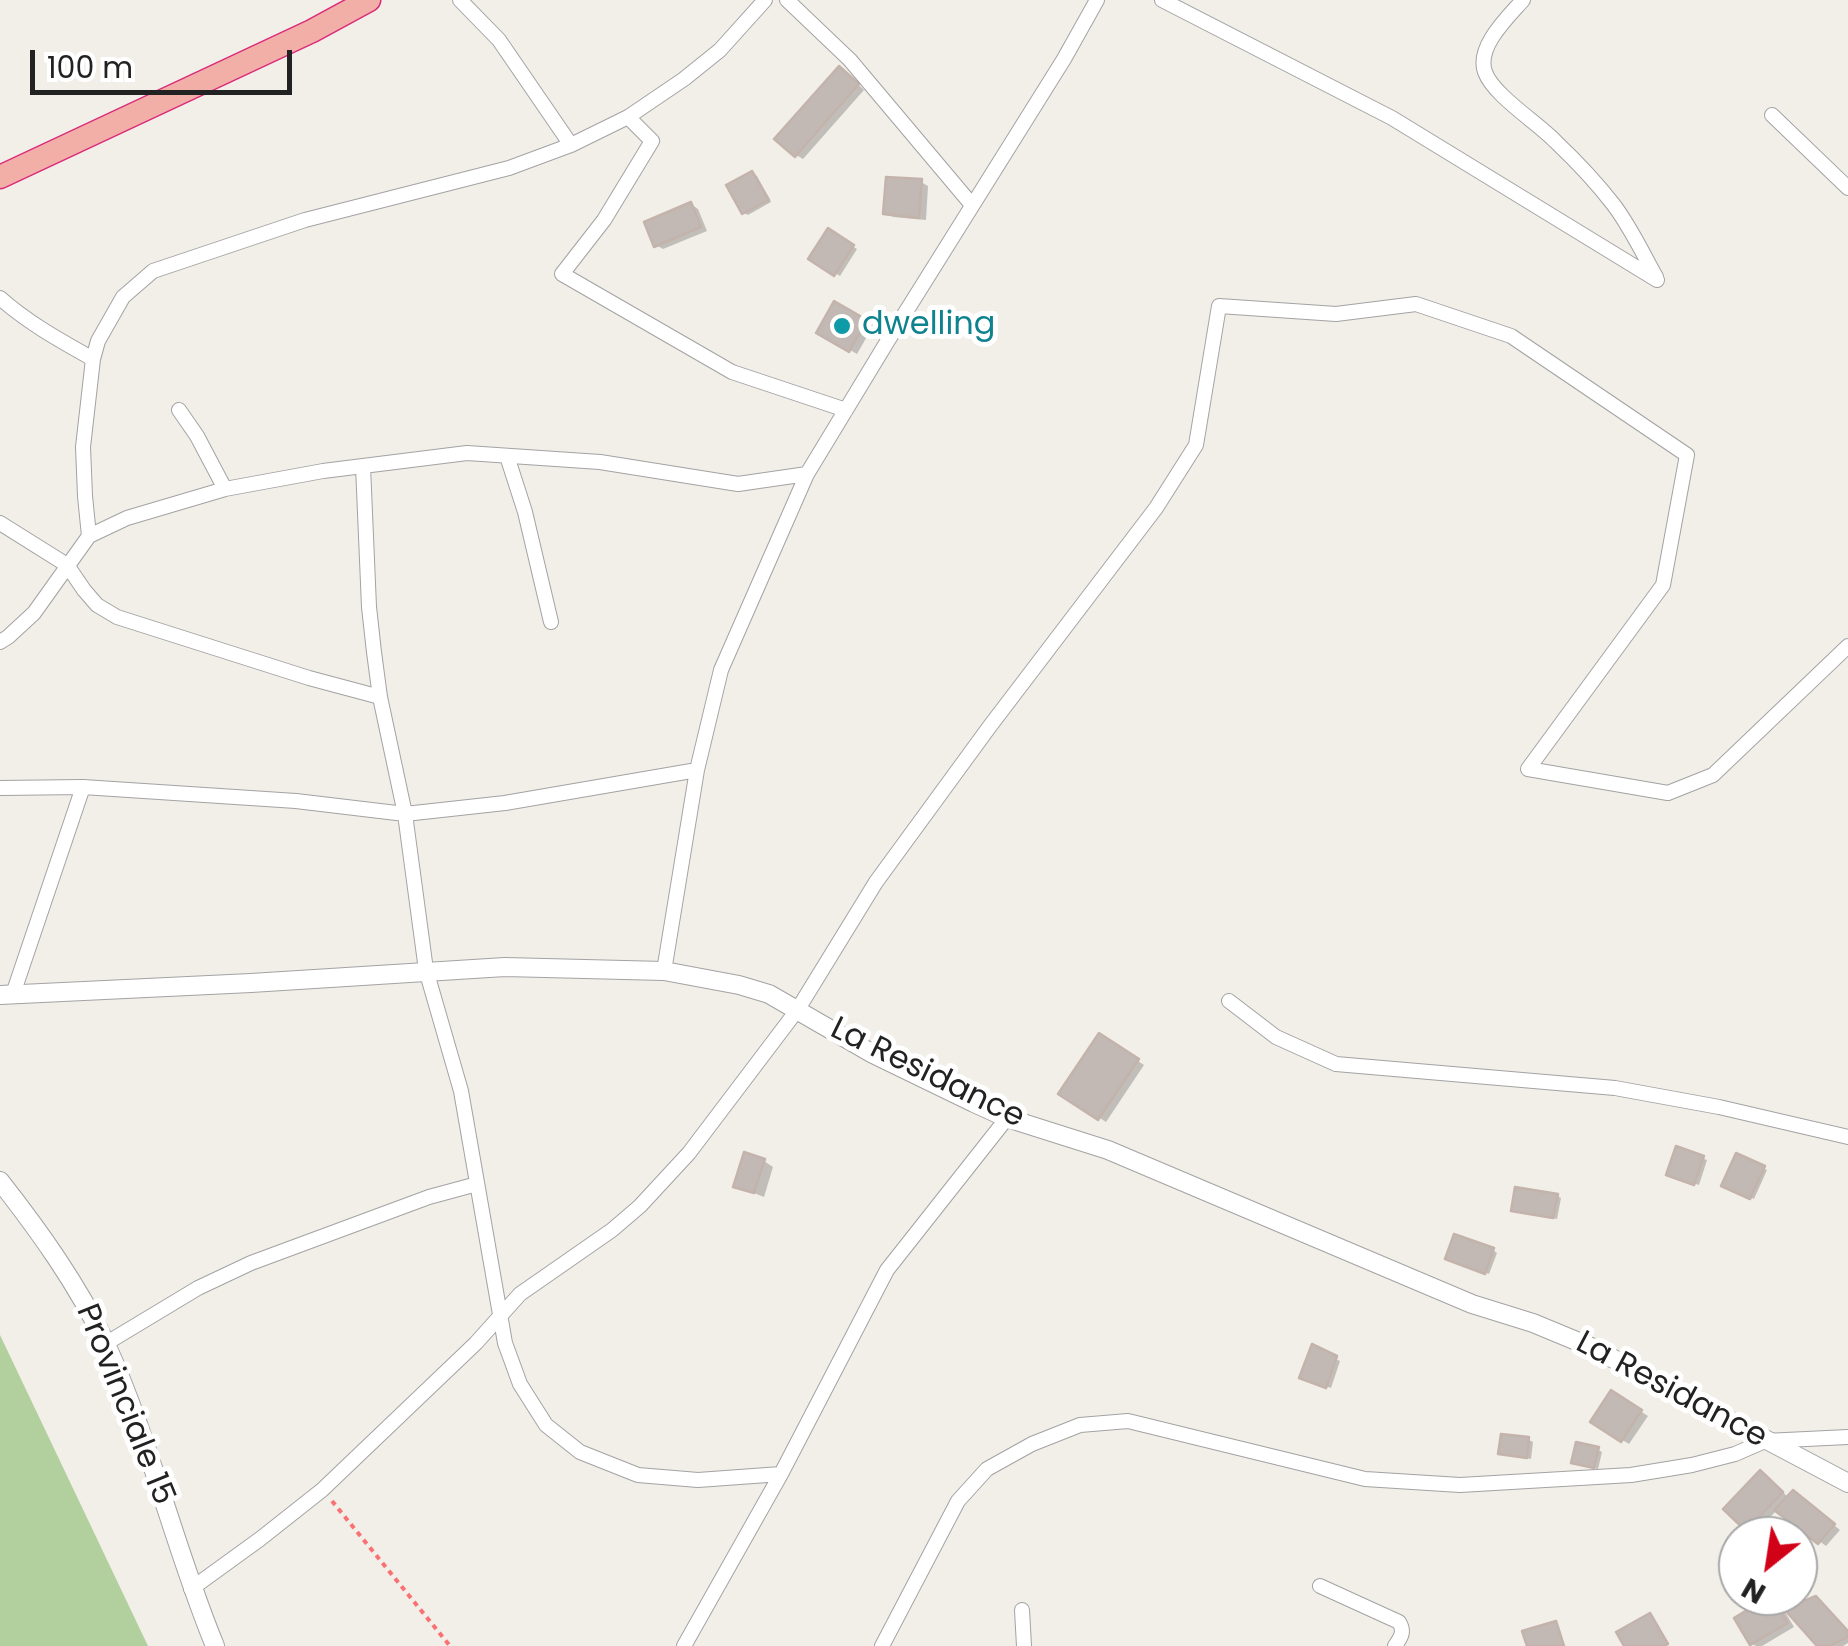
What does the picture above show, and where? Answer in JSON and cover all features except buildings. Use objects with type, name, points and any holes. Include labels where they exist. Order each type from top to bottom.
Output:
[{"type":"highway","points":[[0,177],[369,0]]},
{"type":"street","points":[[460,0],[499,40],[571,145]]},
{"type":"street","points":[[89,536],[83,447],[93,359],[98,341],[124,296],[154,271],[305,220],[509,168],[571,145],[628,116],[684,79],[710,58],[765,0]]},
{"type":"street","points":[[787,0],[850,60],[972,205]]},
{"type":"street","points":[[664,972],[697,770],[722,670],[808,474],[1097,0]]},
{"type":"street","points":[[1162,0],[1392,118],[1657,280],[1614,205],[1485,72],[1483,58],[1487,46],[1523,0]]},
{"type":"street","points":[[1772,115],[1848,188]]},
{"type":"street","points":[[628,116],[652,141],[604,220],[562,274],[732,372],[846,410]]},
{"type":"street","points":[[0,298],[93,359]]},
{"type":"street","points":[[191,1588],[322,1490],[476,1343],[520,1294],[612,1230],[640,1206],[688,1153],[798,1009],[876,882],[1156,508],[1196,445],[1219,306],[1336,314],[1416,304],[1511,336],[1687,455],[1662,586],[1528,769],[1668,793],[1713,775],[1848,646]]},
{"type":"street","points":[[180,410],[225,489]]},
{"type":"street","points":[[0,642],[34,612],[89,536],[126,518],[225,489],[467,453],[600,462],[738,484],[808,474]]},
{"type":"street","points":[[506,456],[525,512],[551,622]]},
{"type":"street","points":[[363,466],[369,607],[380,697],[405,814],[426,970],[460,1091],[505,1343],[520,1384],[546,1425],[580,1452],[638,1475],[698,1480],[781,1474]]},
{"type":"street","points":[[0,523],[68,565],[97,605],[118,617],[380,697]]},
{"type":"street","points":[[0,788],[83,787],[405,814],[505,803],[697,770]]},
{"type":"street","points":[[6,995],[83,787]]},
{"type":"street","name":"La Residance","points":[[6,995],[504,967],[664,972],[740,985],[769,994],[873,1054],[1007,1118],[1108,1150],[1472,1304],[1577,1341],[1848,1483]]},
{"type":"street","points":[[1229,1001],[1276,1036],[1336,1064],[1616,1088],[1719,1106],[1848,1138]]},
{"type":"street","points":[[684,1646],[781,1474],[887,1270],[1007,1118]]},
{"type":"street","name":"Provinciale 15","points":[[0,1182],[38,1230],[79,1293],[105,1344],[215,1646]]},
{"type":"street","points":[[105,1344],[198,1288],[251,1263],[429,1197],[477,1184]]},
{"type":"street","points":[[882,1646],[958,1501],[987,1469],[1032,1444],[1080,1425],[1128,1421],[1365,1479],[1460,1485],[1631,1476],[1735,1454],[1765,1441],[1848,1437]]},
{"type":"street","points":[[1320,1586],[1399,1622],[1403,1628],[1395,1646]]},
{"type":"street","points":[[1022,1610],[1024,1646]]},
{"type":"path","points":[[322,1490],[450,1646]]},
{"type":"green space","points":[[0,1335],[148,1646],[0,1646]]},
{"type":"place","name":"dwelling","points":[[842,326]]}]
